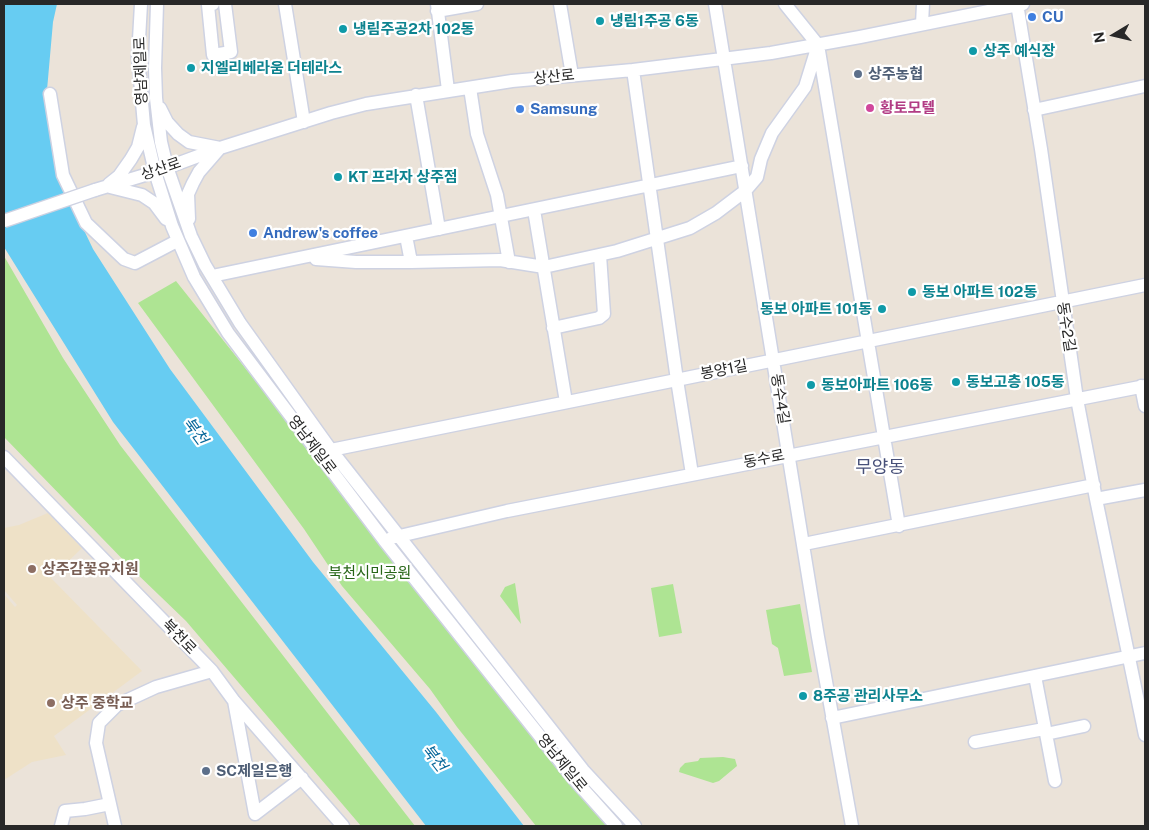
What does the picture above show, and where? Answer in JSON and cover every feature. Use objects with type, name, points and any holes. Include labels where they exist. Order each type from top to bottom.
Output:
[{"type":"street","name":"영남제일로","points":[[140,4],[138,57],[144,125],[161,169],[191,236],[240,323],[331,450],[398,536],[583,770],[635,826]]},
{"type":"street","name":"영남제일로","points":[[157,4],[155,68],[161,142],[161,169],[172,226],[194,277],[228,332],[384,540],[574,779],[616,826]]},
{"type":"street","points":[[213,4],[208,5],[214,55],[231,52],[225,4]]},
{"type":"street","points":[[285,4],[304,122]]},
{"type":"street","points":[[448,90],[437,7],[476,4]]},
{"type":"street","points":[[560,4],[572,75]]},
{"type":"street","name":"동수4길","points":[[715,4],[832,718],[852,826]]},
{"type":"street","points":[[785,4],[818,45],[899,526]]},
{"type":"street","points":[[922,4],[922,24]]},
{"type":"street","name":"상산로","points":[[4,221],[220,148],[366,104],[512,81],[724,60],[818,45],[1019,4]]},
{"type":"street","name":"동수2길","points":[[1019,4],[1077,398],[1145,735]]},
{"type":"street","points":[[299,258],[356,262],[500,260],[544,267],[600,255],[690,228],[716,213],[745,191],[757,177],[761,159],[772,134],[805,87],[818,45]]},
{"type":"street","points":[[633,70],[692,474]]},
{"type":"street","points":[[1034,110],[1145,86]]},
{"type":"street","points":[[470,88],[477,134],[497,195],[509,262]]},
{"type":"street","points":[[50,94],[64,175],[86,223],[124,259],[135,263],[177,241]]},
{"type":"street","points":[[416,95],[439,229]]},
{"type":"street","points":[[156,98],[167,122],[178,134],[189,142],[220,148]]},
{"type":"street","points":[[100,188],[119,176],[138,147],[144,125]]},
{"type":"street","points":[[191,236],[188,194],[199,172],[220,148]]},
{"type":"street","points":[[212,276],[742,166]]},
{"type":"street","points":[[100,188],[124,190],[142,195],[154,204],[172,226]]},
{"type":"street","points":[[534,210],[566,402]]},
{"type":"street","points":[[406,236],[411,262]]},
{"type":"street","points":[[553,328],[599,318],[604,314],[600,255]]},
{"type":"street","name":"봉양1길","points":[[331,450],[1145,285]]},
{"type":"street","points":[[1143,386],[1145,406]]},
{"type":"street","name":"동수로","points":[[384,540],[507,511],[789,454],[1143,386]]},
{"type":"street","name":"북천로","points":[[4,457],[212,671],[234,701],[344,826]]},
{"type":"street","points":[[804,544],[1094,485]]},
{"type":"street","points":[[1096,499],[1145,490]]},
{"type":"street","points":[[832,718],[1145,653]]},
{"type":"street","points":[[115,826],[96,743],[99,723],[117,704],[156,687],[212,671]]},
{"type":"street","points":[[1035,676],[1055,781]]},
{"type":"street","points":[[234,701],[255,814],[302,778]]},
{"type":"street","points":[[975,742],[1084,726]]},
{"type":"street","points":[[61,826],[65,811],[110,804]]},
{"type":"shaded area","name":"상주 중학교","points":[[48,513],[82,548],[51,578],[142,671],[54,736],[66,755],[32,762],[4,780],[4,594],[15,607],[17,605],[4,590],[4,528],[19,525]]},
{"type":"green space","points":[[4,256],[63,358],[120,445],[415,826],[361,826],[186,621],[133,570],[4,437]]},
{"type":"green space","name":"북천시민공원","points":[[176,281],[610,826],[536,826],[457,727],[430,689],[342,586],[304,529],[138,303]]},
{"type":"green space","points":[[515,583],[521,624],[500,596],[505,587]]},
{"type":"green space","points":[[673,584],[682,633],[659,637],[651,588]]},
{"type":"green space","points":[[800,604],[812,672],[784,676],[778,648],[772,644],[766,610]]},
{"type":"green space","points":[[723,757],[735,759],[737,766],[719,781],[713,783],[679,772],[685,763],[698,761],[700,758]]},
{"type":"water","name":"북천","points":[[4,4],[57,4],[53,22],[47,90],[60,180],[93,249],[170,369],[313,562],[436,712],[524,826],[426,826],[113,422],[4,247]]},
{"type":"place","name":"CU","points":[[1032,17]]},
{"type":"place","name":"냉림1주공 6동","points":[[600,21]]},
{"type":"place","name":"냉림주공2차 102동","points":[[343,29]]},
{"type":"place","name":"상주 예식장","points":[[973,51]]},
{"type":"place","name":"지엘리베라움 더테라스","points":[[191,68]]},
{"type":"place","name":"상주농협","points":[[858,74]]},
{"type":"place","name":"황토모텔","points":[[870,108]]},
{"type":"place","name":"Samsung","points":[[520,109]]},
{"type":"place","name":"KT 프라자 상주점","points":[[338,177]]},
{"type":"place","name":"Andrew's coffee","points":[[253,233]]},
{"type":"place","name":"동보 아파트 102동","points":[[912,292]]},
{"type":"place","name":"동보 아파트 101동","points":[[882,309]]},
{"type":"place","name":"동보고층 105동","points":[[956,382]]},
{"type":"place","name":"동보아파트 106동","points":[[811,385]]},
{"type":"place","name":"상주감꽃유치원","points":[[32,569]]},
{"type":"place","name":"8주공 관리사무소","points":[[803,696]]},
{"type":"place","name":"상주 중학교","points":[[51,703]]},
{"type":"place","name":"SC제일은행","points":[[206,771]]},
{"type":"district","name":"무양동","points":[[880,467]]}]
